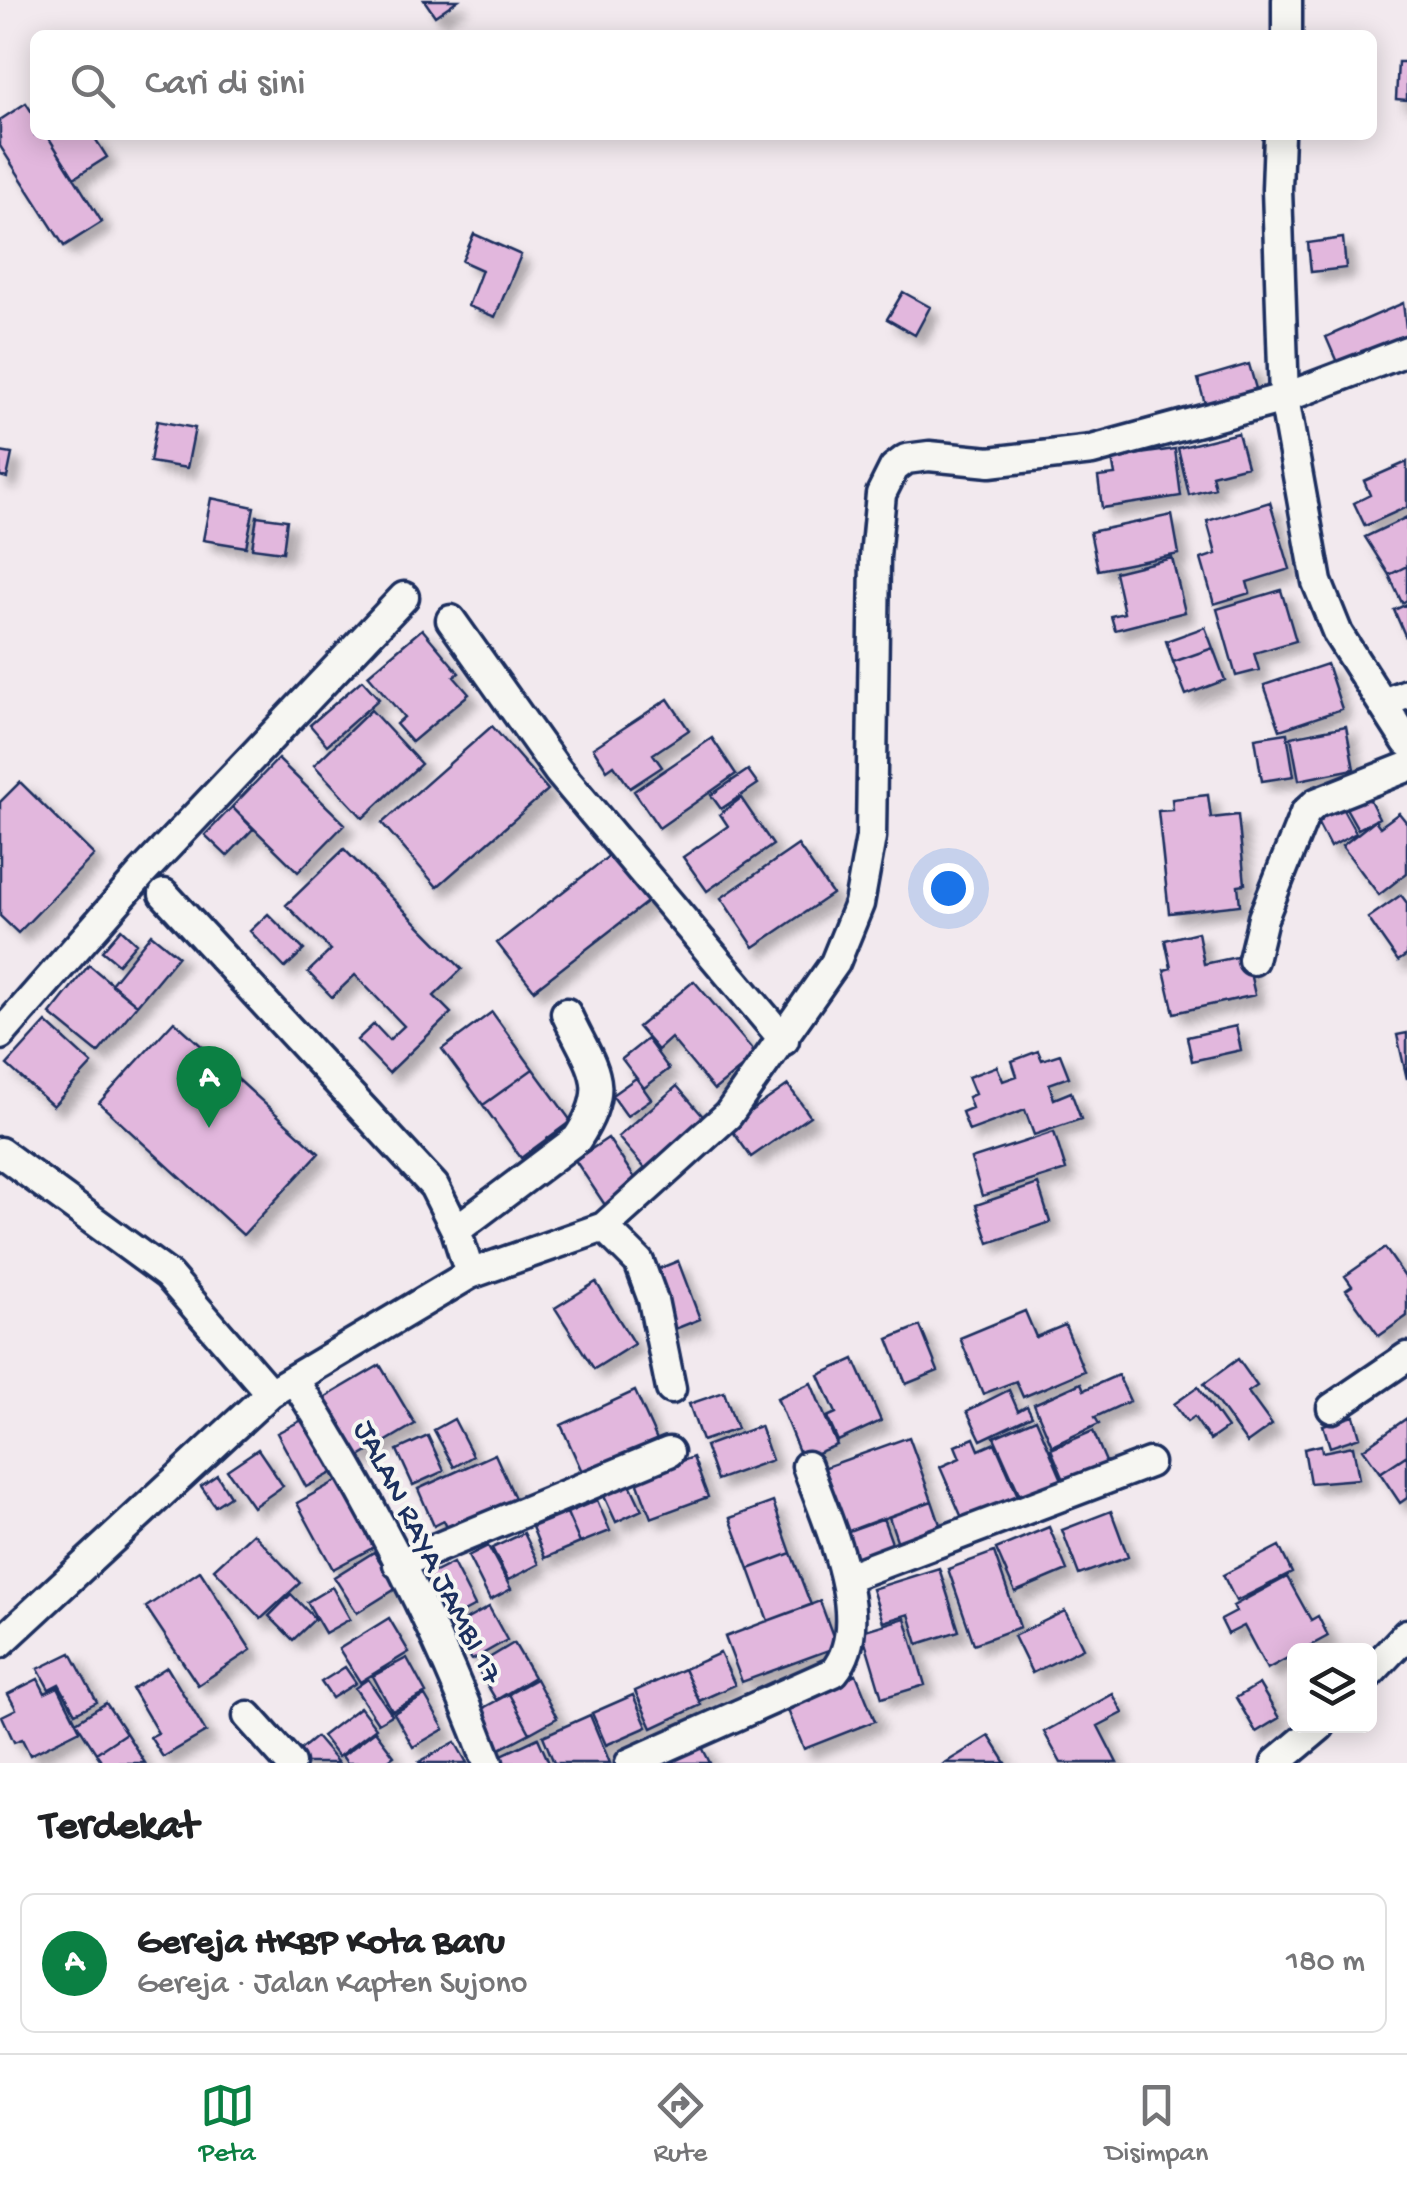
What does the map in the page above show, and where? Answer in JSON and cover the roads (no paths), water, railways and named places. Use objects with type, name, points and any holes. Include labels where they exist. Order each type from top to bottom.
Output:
[{"type":"street","points":[[1287,0],[1287,30]]},
{"type":"street","points":[[1280,140],[1277,190],[1284,398],[1317,582],[1338,634],[1395,699],[1407,742]]},
{"type":"street","points":[[0,1643],[282,1386],[470,1274],[604,1227],[728,1115],[835,963],[860,904],[871,837],[875,557],[880,494],[894,468],[906,458],[930,456],[990,462],[1092,450],[1284,398],[1407,352]]},
{"type":"street","points":[[0,1034],[144,872],[404,597]]},
{"type":"street","points":[[451,620],[558,771],[784,1040]]},
{"type":"street","points":[[1254,960],[1264,918],[1305,813],[1316,804],[1407,767]]},
{"type":"street","points":[[164,894],[434,1186],[456,1230],[470,1274]]},
{"type":"street","points":[[456,1230],[577,1140],[590,1120],[599,1100],[598,1083],[566,1013]]},
{"type":"street","name":"JALAN RAYA JAMBI 17","points":[[0,1152],[168,1276],[282,1386],[398,1564],[460,1690],[488,1763]]},
{"type":"street","points":[[604,1227],[639,1262],[652,1300],[671,1388]]},
{"type":"street","points":[[1332,1408],[1407,1357]]},
{"type":"street","points":[[398,1564],[669,1452]]},
{"type":"street","points":[[847,1577],[1149,1463]]},
{"type":"street","points":[[630,1763],[834,1672],[847,1657],[847,1577],[807,1466]]},
{"type":"street","points":[[1377,1666],[1407,1634]]},
{"type":"street","points":[[248,1716],[290,1763]]},
{"type":"street","points":[[1276,1763],[1315,1743]]},
{"type":"place","name":"Gereja HKBP Kota Baru","points":[[209,1128]]}]
